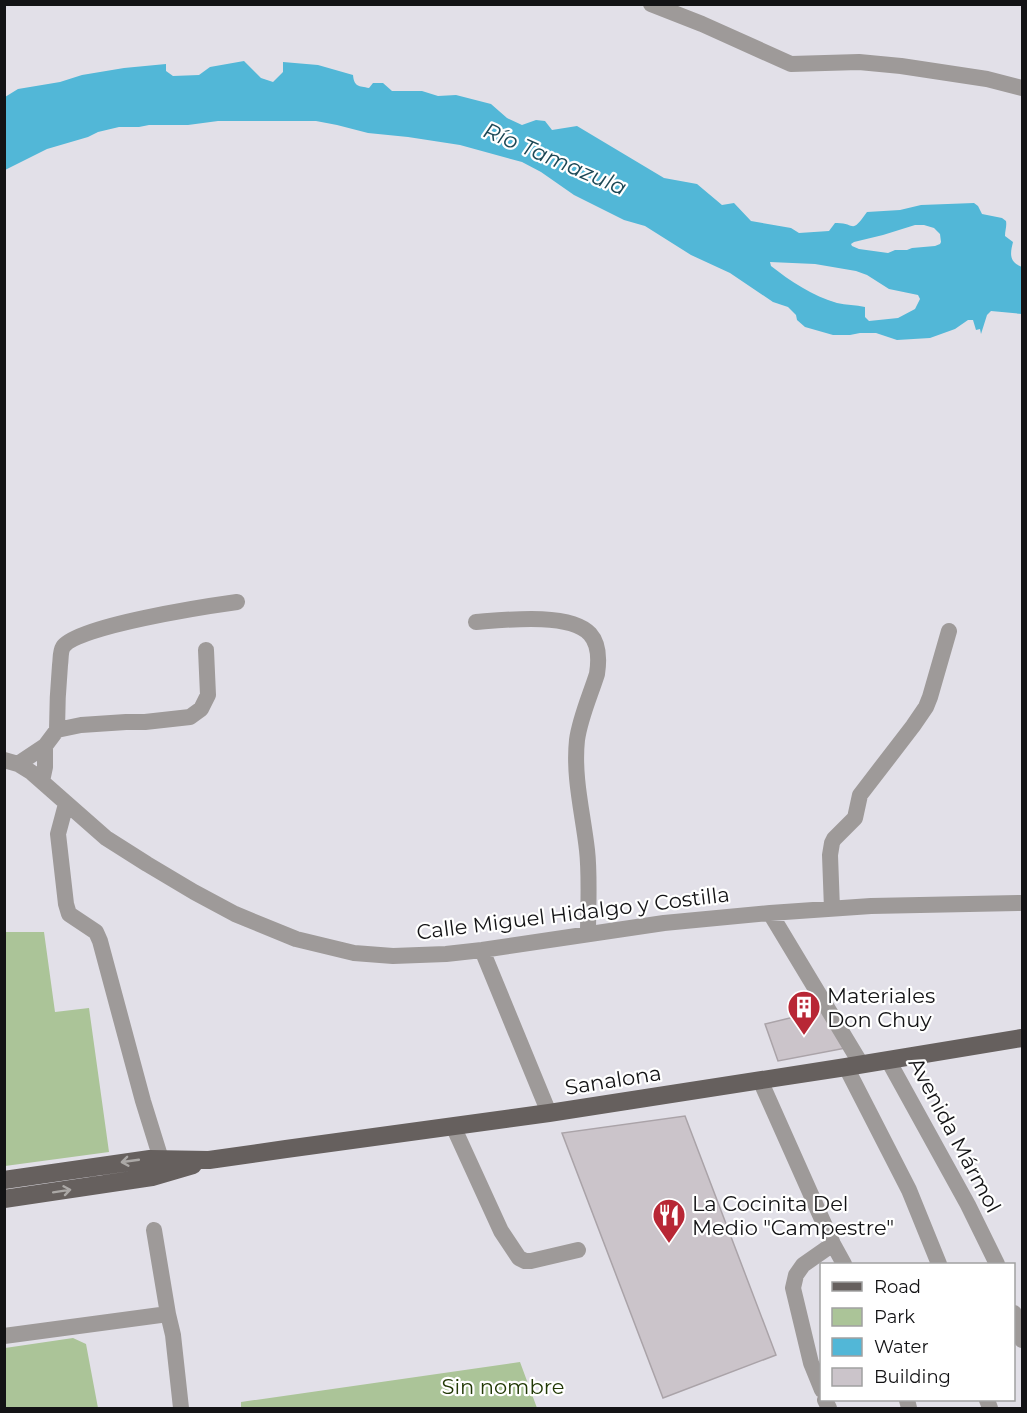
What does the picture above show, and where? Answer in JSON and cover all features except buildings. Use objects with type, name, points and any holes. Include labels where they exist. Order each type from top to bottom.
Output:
[{"type":"main road","name":"Sanalona","points":[[209,1160],[549,1113],[1023,1038]]},
{"type":"main road","points":[[4,1180],[150,1159],[209,1160]]},
{"type":"main road","points":[[4,1199],[153,1177],[209,1160]]},
{"type":"main road","points":[[29,1176],[32,1195]]},
{"type":"street","points":[[651,4],[702,24],[790,64],[859,62],[901,66],[1023,88]]},
{"type":"street","points":[[11,762],[45,746],[57,730],[62,649],[68,641],[127,622],[166,613],[237,602]]},
{"type":"street","points":[[476,622],[521,619],[565,622],[583,628],[595,642],[598,666],[581,720],[576,762],[588,853],[588,933]]},
{"type":"street","points":[[832,909],[830,855],[832,843],[855,818],[860,795],[926,707],[949,631]]},
{"type":"street","points":[[57,730],[90,724],[145,722],[190,717],[201,709],[208,695],[206,650]]},
{"type":"street","points":[[42,781],[45,746]]},
{"type":"street","name":"Calle Miguel Hidalgo y Costilla","points":[[11,762],[42,781],[106,838],[194,892],[235,914],[296,939],[354,953],[393,956],[446,954],[664,923],[770,913],[871,906],[1023,903]]},
{"type":"street","points":[[66,804],[58,834],[66,904],[69,914],[96,932],[100,941],[161,1159]]},
{"type":"street","points":[[770,913],[853,1065],[909,1190],[939,1263]]},
{"type":"street","points":[[482,950],[549,1113]]},
{"type":"street","name":"Avenida Mármol","points":[[888,1059],[968,1205],[997,1263]]},
{"type":"street","points":[[759,1080],[843,1263]]},
{"type":"street","points":[[453,1126],[501,1231],[519,1258],[531,1261],[578,1250]]},
{"type":"street","points":[[154,1230],[173,1335],[181,1408]]},
{"type":"street","points":[[820,1385],[811,1363],[793,1288],[796,1275],[803,1265],[833,1244]]},
{"type":"street","points":[[4,1336],[168,1314]]},
{"type":"street","points":[[1015,1316],[1023,1340]]},
{"type":"green space","points":[[5,932],[44,932],[55,1012],[89,1008],[109,1152],[5,1166]]},
{"type":"green space","points":[[73,1338],[86,1344],[98,1408],[5,1408],[5,1348]]},
{"type":"green space","name":"Sin nombre","points":[[520,1362],[537,1408],[241,1408],[241,1402]]},
{"type":"water","name":"Río Tamazula","points":[[244,61],[261,78],[273,82],[283,72],[283,62],[318,65],[353,75],[356,84],[362,87],[369,88],[373,83],[383,83],[392,91],[422,91],[438,96],[456,95],[491,104],[507,118],[522,125],[536,120],[545,121],[552,130],[577,126],[664,178],[697,184],[722,205],[734,203],[751,221],[791,228],[799,233],[829,231],[835,223],[855,226],[867,212],[900,210],[921,205],[974,203],[982,214],[1006,221],[1005,236],[1013,242],[1011,250],[1013,260],[1022,267],[1022,314],[991,311],[987,315],[981,334],[980,329],[976,330],[973,320],[968,320],[955,329],[930,338],[897,340],[876,333],[833,335],[805,327],[788,307],[773,302],[730,273],[691,255],[645,226],[624,220],[574,195],[522,162],[460,145],[368,133],[316,121],[218,121],[188,125],[119,127],[47,149],[5,170],[5,97],[18,89],[124,68],[166,64],[166,71],[173,76],[199,75],[210,67]],"holes":[[[915,225],[934,228],[940,234],[940,244],[888,253],[859,249],[851,244]],[[770,262],[815,264],[856,271],[889,289],[918,295],[920,299],[915,309],[898,318],[869,321],[865,317],[865,307],[837,303],[802,288],[771,266]]]},
{"type":"place","name":"Materiales Don Chuy","points":[[804,1036]]},
{"type":"place","name":"La Cocinita Del Medio \"Campestre\"","points":[[669,1244]]}]
